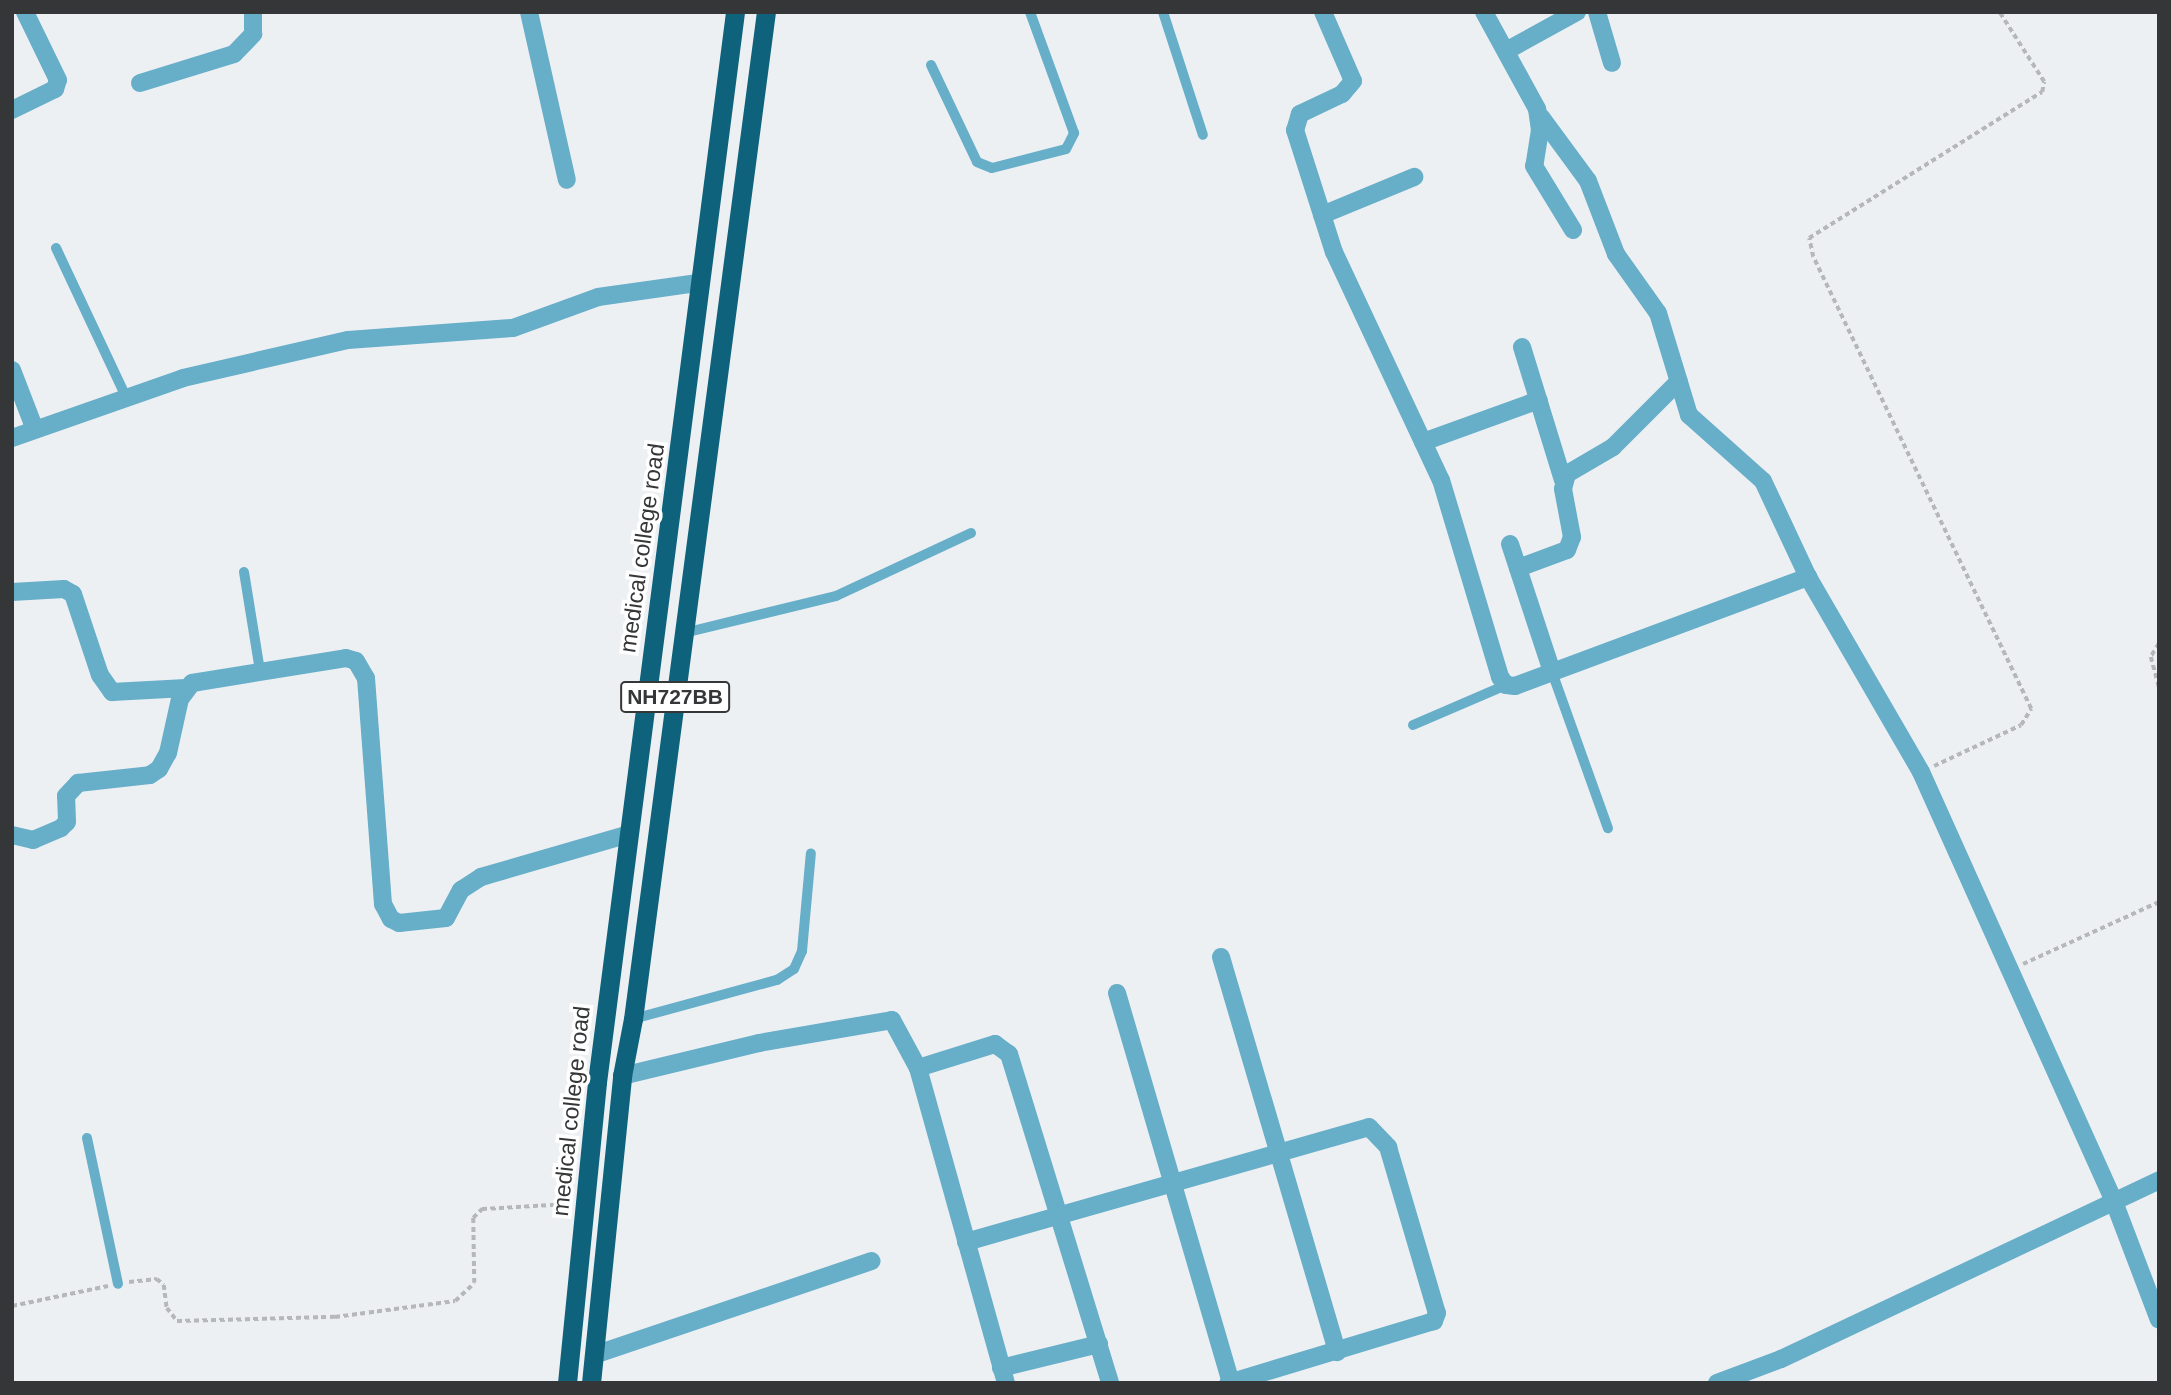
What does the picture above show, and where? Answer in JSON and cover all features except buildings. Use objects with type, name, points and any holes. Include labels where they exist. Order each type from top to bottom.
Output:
[{"type":"highway","name":"medical college road","points":[[567,1383],[592,1129],[698,283],[735,12]]},
{"type":"highway","name":"NH727BB","points":[[591,1383],[622,1076],[633,1019],[766,12]]},
{"type":"highway","points":[[592,1129],[616,1127]]},
{"type":"street","points":[[12,110],[55,89],[58,80],[25,12]]},
{"type":"street","points":[[140,83],[234,54],[253,34],[254,12]]},
{"type":"street","points":[[529,12],[566,180]]},
{"type":"street","points":[[1323,12],[1353,81],[1342,94],[1300,114],[1295,122],[1334,253],[1445,490],[1500,677],[1506,685],[1552,672],[1808,578]]},
{"type":"street","points":[[1484,12],[1541,117],[1588,181],[1616,254],[1658,313],[1689,415],[1763,481],[1808,578],[1921,772],[2012,969],[2113,1199],[2159,1320]]},
{"type":"street","points":[[1506,51],[1577,12]]},
{"type":"street","points":[[1597,12],[1612,63]]},
{"type":"street","points":[[1541,117],[1534,166],[1573,230]]},
{"type":"street","points":[[1322,215],[1414,177]]},
{"type":"street","points":[[12,438],[34,427],[197,374],[348,340],[500,330],[598,298],[698,283]]},
{"type":"street","points":[[1518,568],[1560,555],[1570,545],[1563,480],[1522,347]]},
{"type":"street","points":[[12,370],[34,427]]},
{"type":"street","points":[[1563,480],[1613,447],[1679,381]]},
{"type":"street","points":[[1423,442],[1539,400]]},
{"type":"street","points":[[1510,544],[1552,672]]},
{"type":"street","points":[[12,592],[64,589],[73,594],[100,675],[112,692],[186,688],[202,680],[346,658],[363,667],[383,904],[391,919],[400,923],[446,919],[461,890],[481,877],[629,834]]},
{"type":"street","points":[[12,835],[33,840],[61,828],[67,822],[66,796],[78,783],[150,775],[159,769],[168,753],[186,688]]},
{"type":"street","points":[[1221,957],[1337,1352]]},
{"type":"street","points":[[966,1241],[1058,1216],[1171,1183],[1277,1151],[1368,1127],[1378,1133],[1392,1159],[1437,1313],[1428,1325],[1230,1382],[1171,1183],[1117,993]]},
{"type":"street","points":[[622,1076],[880,1020],[892,1020],[899,1027],[918,1068],[1003,1375],[1099,1344]]},
{"type":"street","points":[[918,1068],[995,1044],[1003,1046],[1110,1383]]},
{"type":"street","points":[[1717,1383],[1781,1359],[2113,1199],[2159,1180]]},
{"type":"street","points":[[594,1355],[871,1261]]},
{"type":"lane","points":[[931,65],[977,162],[992,168],[1066,149],[1074,133],[1030,12]]},
{"type":"lane","points":[[1163,12],[1203,135]]},
{"type":"lane","points":[[56,248],[126,397]]},
{"type":"lane","points":[[684,634],[836,596],[971,533]]},
{"type":"lane","points":[[244,572],[260,671]]},
{"type":"lane","points":[[1552,672],[1608,828]]},
{"type":"lane","points":[[1413,725],[1506,685]]},
{"type":"lane","points":[[633,1019],[777,980],[794,969],[802,951],[811,853]]},
{"type":"lane","points":[[87,1138],[118,1284]]},
{"type":"path","points":[[1921,772],[2021,725],[2031,709],[1813,257],[1809,238],[2042,92],[2044,82],[1999,12]]},
{"type":"path","points":[[2159,644],[2151,657],[2159,687]]},
{"type":"path","points":[[2012,969],[2159,902]]},
{"type":"path","points":[[12,1306],[118,1284],[157,1279],[164,1285],[171,1317],[186,1321],[335,1317],[455,1301],[474,1283],[473,1218],[482,1209],[585,1203]]}]
